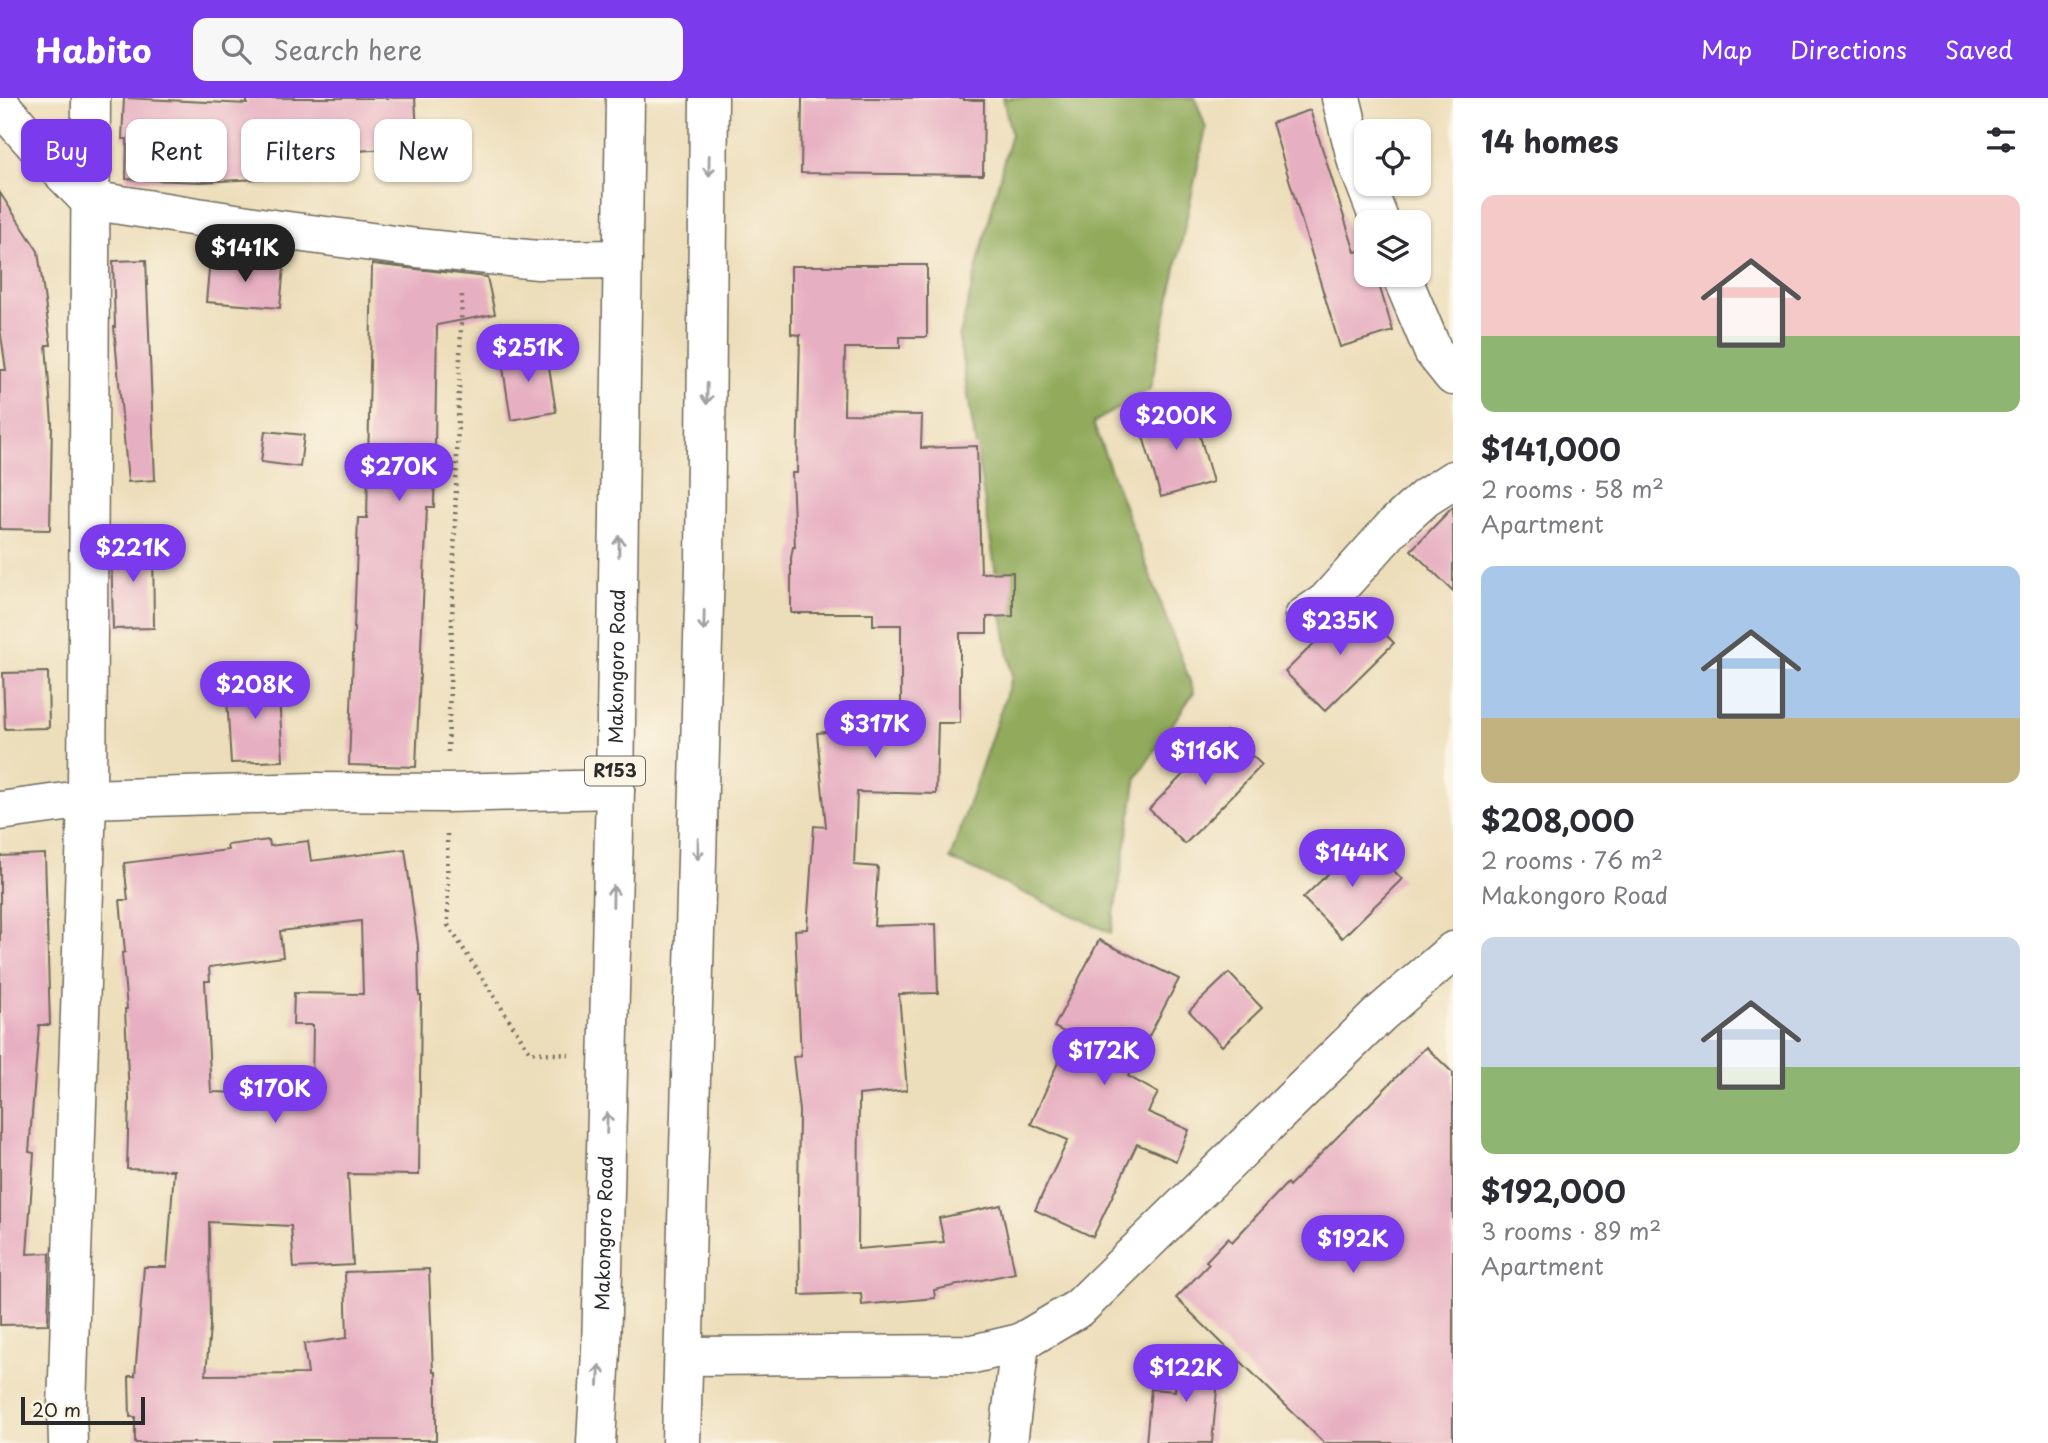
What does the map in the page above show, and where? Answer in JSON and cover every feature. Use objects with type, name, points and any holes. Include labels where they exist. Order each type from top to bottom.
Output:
[{"type":"street","points":[[68,1443],[87,799],[91,98]]},
{"type":"street","name":"Makongoro Road","points":[[596,1443],[601,1350],[615,789],[625,98]]},
{"type":"street","points":[[681,1443],[705,566],[709,98]]},
{"type":"street","points":[[1341,98],[1354,153]]},
{"type":"street","points":[[1365,119],[1369,98]]},
{"type":"street","points":[[0,105],[89,200],[272,229],[464,253],[538,260],[623,260]]},
{"type":"street","points":[[1406,287],[1433,351],[1453,376]]},
{"type":"street","points":[[1304,617],[1326,602],[1395,525],[1425,498],[1453,480]]},
{"type":"street","points":[[0,811],[87,799],[315,792],[446,793],[615,789]]},
{"type":"street","points":[[685,1356],[973,1354],[1020,1343],[1079,1308],[1379,1015],[1453,951]]},
{"type":"street","points":[[1008,1443],[1020,1343]]},
{"type":"path","points":[[464,253],[446,793],[448,925],[530,1052],[608,1057]]},
{"type":"green space","points":[[1003,98],[1195,98],[1206,128],[1150,389],[1093,423],[1194,692],[1137,777],[1111,933],[950,859],[1012,677],[959,338],[1011,133]]},
{"type":"building","points":[[124,98],[247,104],[247,98],[415,98],[416,119],[374,119],[374,150],[360,151],[360,119],[241,119],[241,180],[227,181],[227,119],[126,119],[126,139],[122,139]]},
{"type":"building","points":[[802,98],[984,100],[983,175],[801,173]]},
{"type":"building","points":[[1310,110],[1354,249],[1354,287],[1380,287],[1393,331],[1340,347],[1272,123]]},
{"type":"building","points":[[0,193],[38,251],[51,345],[46,345],[52,423],[50,530],[0,529],[0,370],[6,370],[0,328]]},
{"type":"building","points":[[146,260],[155,480],[128,482],[114,327],[113,261]]},
{"type":"building","points":[[210,260],[284,267],[280,308],[206,302]]},
{"type":"building","points":[[372,264],[487,277],[495,314],[437,325],[434,507],[427,507],[416,767],[349,765],[358,518],[367,518]]},
{"type":"building","points":[[927,265],[927,337],[900,337],[900,348],[845,348],[844,414],[922,415],[921,448],[977,446],[981,573],[1013,572],[1013,616],[987,617],[987,633],[960,633],[960,723],[938,723],[936,794],[857,792],[854,865],[878,867],[874,926],[936,924],[938,993],[899,994],[907,1090],[859,1095],[858,1249],[944,1242],[939,1218],[1001,1205],[1015,1273],[934,1290],[935,1298],[862,1305],[861,1293],[800,1295],[799,1111],[793,1057],[801,1056],[795,930],[807,929],[814,826],[826,827],[817,733],[901,724],[901,625],[873,625],[873,613],[791,613],[791,558],[795,547],[792,473],[797,473],[800,335],[791,334],[791,266]]},
{"type":"building","points":[[546,348],[556,412],[511,420],[501,355]]},
{"type":"building","points":[[1192,408],[1213,482],[1161,497],[1139,423]]},
{"type":"building","points":[[265,431],[304,435],[300,467],[261,462]]},
{"type":"building","points":[[1453,507],[1453,591],[1411,550]]},
{"type":"building","points":[[153,540],[154,628],[113,629],[111,541]]},
{"type":"building","points":[[1355,603],[1394,643],[1325,711],[1285,672]]},
{"type":"building","points":[[48,672],[49,728],[5,729],[3,673]]},
{"type":"building","points":[[278,679],[283,761],[231,763],[226,682]]},
{"type":"building","points":[[1226,731],[1262,765],[1185,844],[1149,809]]},
{"type":"building","points":[[269,840],[270,846],[308,841],[311,861],[405,849],[418,945],[421,996],[419,1175],[348,1174],[353,1265],[294,1268],[291,1226],[209,1222],[210,1327],[206,1375],[308,1374],[304,1344],[347,1338],[345,1272],[429,1269],[433,1372],[436,1372],[436,1440],[135,1443],[135,1417],[130,1417],[129,1376],[135,1376],[144,1267],[167,1267],[174,1170],[127,1169],[127,1009],[120,900],[128,900],[124,863],[228,850],[227,845]],"holes":[[[361,921],[363,994],[294,993],[293,1025],[313,1025],[312,1088],[285,1088],[285,1094],[211,1092],[205,981],[210,981],[209,967],[283,957],[280,931]]]},
{"type":"building","points":[[1363,840],[1402,879],[1342,938],[1303,898]]},
{"type":"building","points":[[45,854],[50,1025],[39,1025],[29,1152],[34,1153],[27,1254],[50,1253],[48,1324],[0,1325],[0,856]]},
{"type":"building","points":[[1099,940],[1179,979],[1128,1076],[1158,1093],[1148,1112],[1189,1130],[1176,1161],[1137,1144],[1093,1237],[1035,1210],[1068,1140],[1031,1124],[1070,1035],[1054,1027]]},
{"type":"building","points":[[1229,973],[1262,1008],[1222,1046],[1189,1011]]},
{"type":"building","points":[[1426,1047],[1453,1073],[1453,1443],[1324,1443],[1176,1298],[1209,1264],[1206,1261],[1228,1238],[1232,1242],[1287,1183],[1289,1186]]},
{"type":"building","points":[[1178,1354],[1220,1358],[1212,1443],[1146,1443],[1151,1389],[1175,1391]]}]
